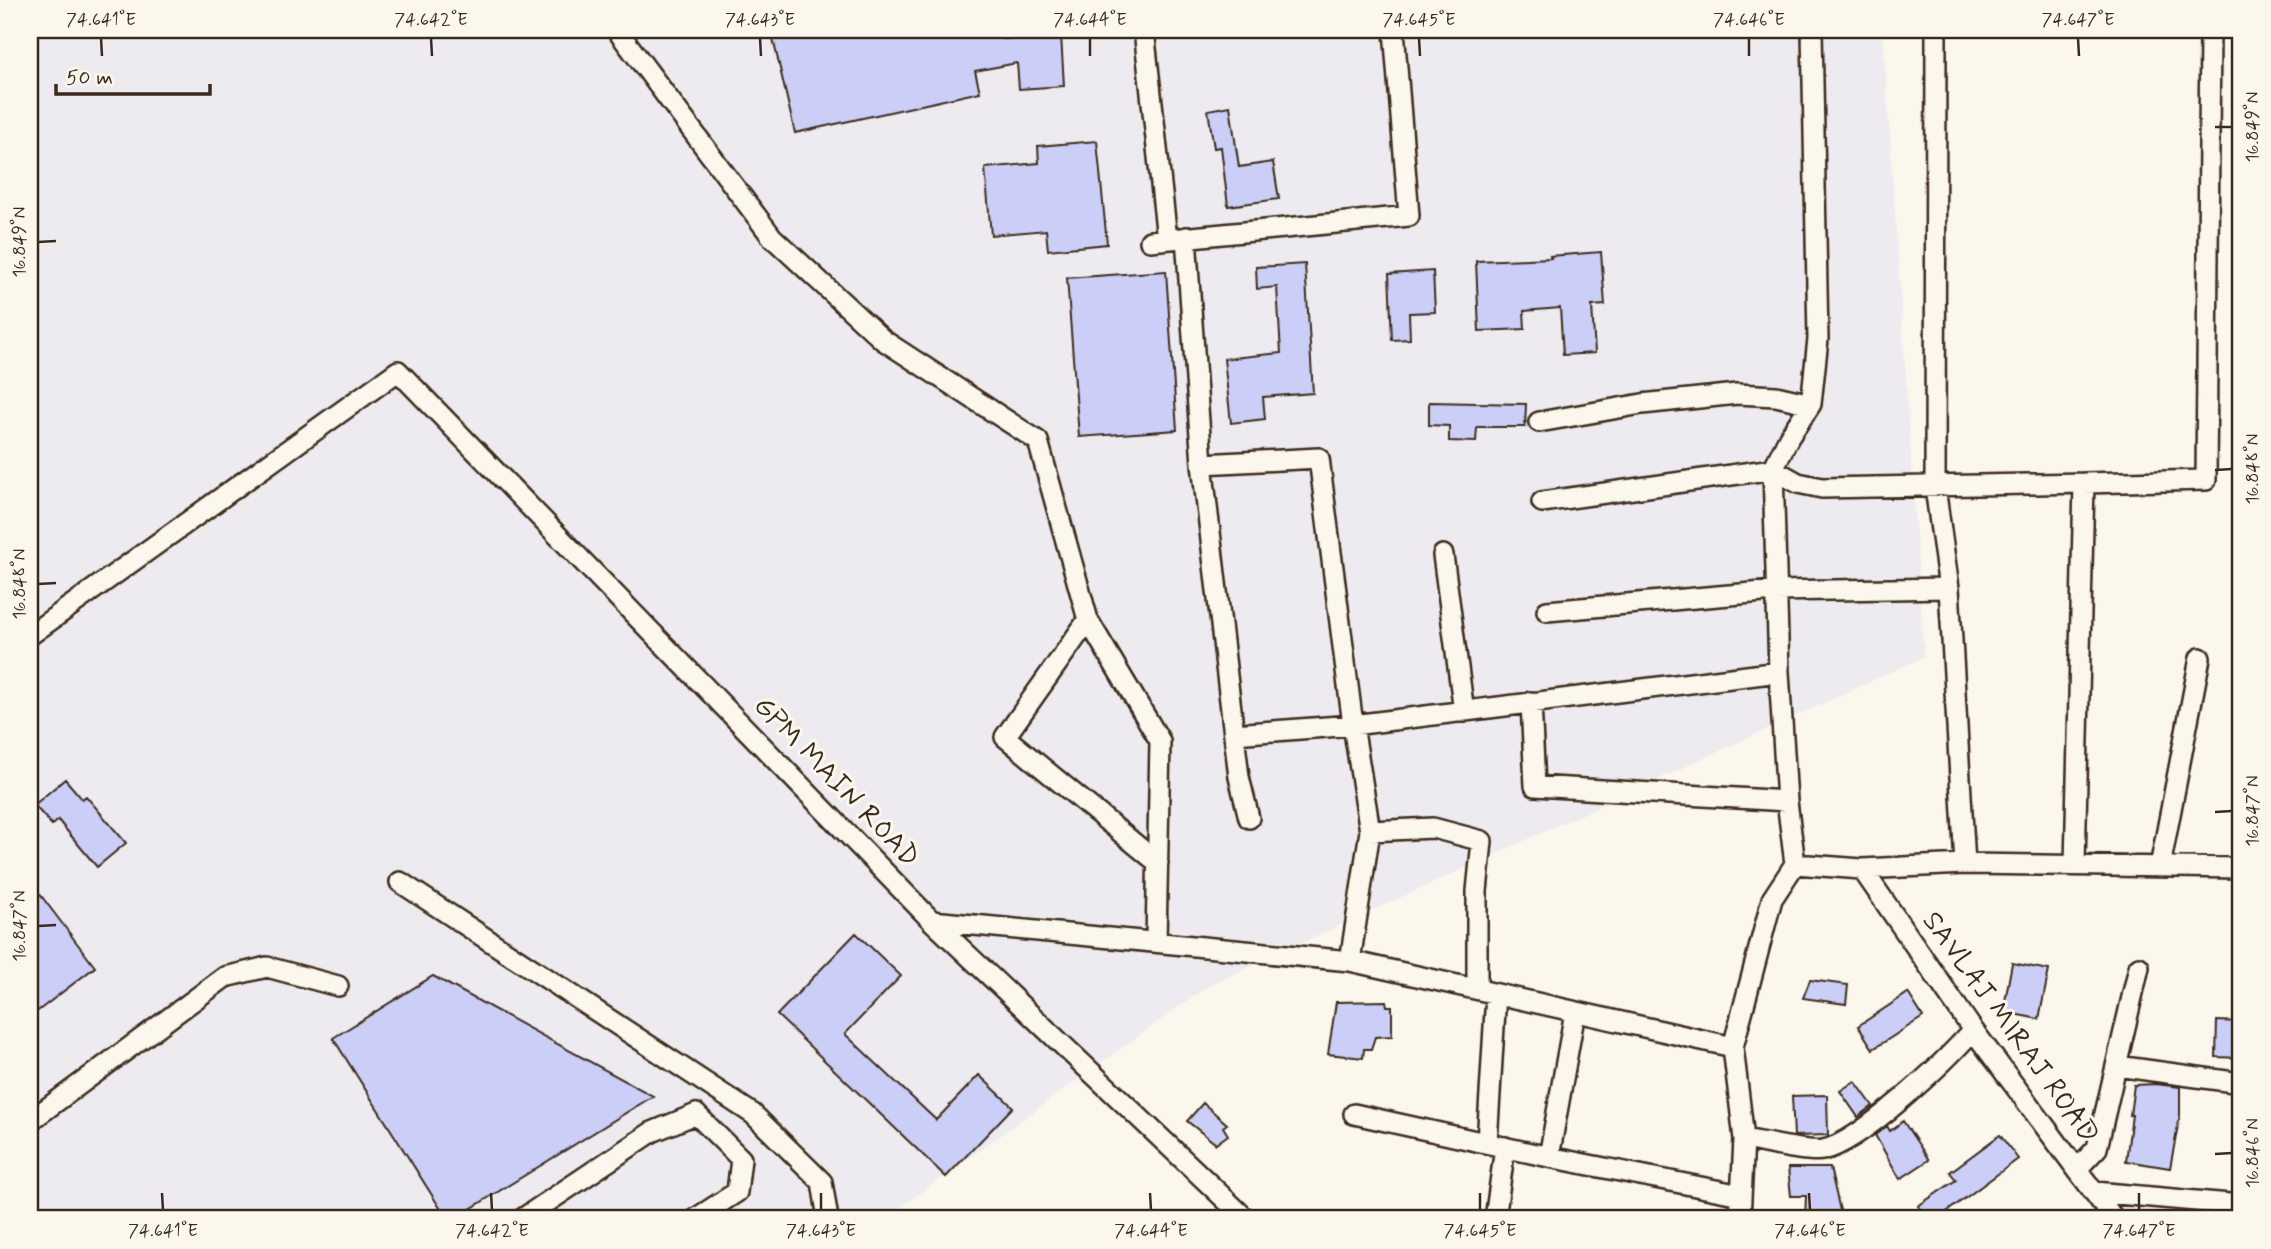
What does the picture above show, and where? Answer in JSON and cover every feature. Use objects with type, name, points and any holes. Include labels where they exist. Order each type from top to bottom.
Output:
[{"type":"street","points":[[617,30],[772,237],[883,340],[1038,441],[1088,620],[1160,741],[1156,943]]},
{"type":"street","points":[[1144,30],[1168,239],[1202,464],[1239,777],[1249,818]]},
{"type":"street","points":[[1168,239],[1409,216],[1394,30]]},
{"type":"street","points":[[1740,1219],[1744,1139],[1733,1047],[1772,899],[1795,864],[1787,801],[1779,672],[1773,469],[1788,437],[1811,404],[1818,340],[1812,30]]},
{"type":"street","points":[[1936,30],[1935,487],[1949,588],[1965,864]]},
{"type":"street","points":[[1542,502],[1773,469],[1797,483],[1822,488],[2206,480],[2210,30]]},
{"type":"street","name":"GPM MAIN ROAD","points":[[30,635],[398,371],[932,921],[1246,1219]]},
{"type":"street","points":[[1539,422],[1642,404],[1737,394],[1776,396],[1811,404]]},
{"type":"street","points":[[1202,464],[1320,458],[1353,724],[1370,831],[1350,961]]},
{"type":"street","points":[[2075,865],[2084,483]]},
{"type":"street","points":[[1443,555],[1464,712]]},
{"type":"street","points":[[1547,611],[1775,590],[1949,588]]},
{"type":"street","points":[[1088,620],[1005,737],[1158,863]]},
{"type":"street","points":[[2160,867],[2200,658]]},
{"type":"street","points":[[1234,734],[1464,712],[1779,672]]},
{"type":"street","points":[[1531,702],[1535,786],[1787,801]]},
{"type":"street","points":[[1370,831],[1433,828],[1482,841],[1477,891],[1477,989]]},
{"type":"street","points":[[1795,864],[1861,869],[1965,864],[2241,868]]},
{"type":"street","name":"SAVLAJ MIRAJ ROAD","points":[[1861,869],[1973,1030],[2114,1219]]},
{"type":"street","points":[[400,882],[753,1114],[822,1182],[828,1219]]},
{"type":"street","points":[[932,921],[1350,961],[1733,1047]]},
{"type":"street","points":[[30,1121],[225,977],[267,967],[338,986]]},
{"type":"street","points":[[2078,1168],[2097,1148],[2138,967]]},
{"type":"street","points":[[1495,1219],[1496,994]]},
{"type":"street","points":[[1549,1157],[1575,1012]]},
{"type":"street","points":[[1744,1139],[1821,1151],[1839,1146],[1887,1112],[1959,1047],[1973,1030]]},
{"type":"street","points":[[2117,1066],[2241,1083]]},
{"type":"street","points":[[522,1219],[652,1132],[695,1114],[741,1159],[737,1192],[695,1219]]},
{"type":"street","points":[[1354,1114],[1549,1157],[1741,1195]]},
{"type":"street","points":[[2095,1192],[2241,1205]]},
{"type":"shaded area","points":[[30,30],[1883,30],[1924,657],[1208,986],[884,1219],[30,1219]]},
{"type":"building","points":[[771,30],[1000,30],[1002,39],[1061,35],[1064,86],[1019,89],[1017,63],[975,71],[980,92],[795,133]]},
{"type":"building","points":[[1230,106],[1239,167],[1273,162],[1279,199],[1228,206],[1221,147],[1214,148],[1208,110]]},
{"type":"building","points":[[1097,141],[1107,244],[1048,250],[1046,230],[991,235],[985,168],[1039,163],[1038,146]]},
{"type":"building","points":[[1601,252],[1605,305],[1592,306],[1595,353],[1563,355],[1560,308],[1524,311],[1525,329],[1479,331],[1476,261],[1551,258],[1550,256]]},
{"type":"building","points":[[1305,264],[1313,393],[1263,397],[1265,419],[1231,423],[1224,359],[1281,353],[1277,287],[1257,289],[1256,267]]},
{"type":"building","points":[[1166,271],[1177,430],[1079,437],[1067,278]]},
{"type":"building","points":[[1433,271],[1435,312],[1409,313],[1410,339],[1392,340],[1389,274]]},
{"type":"building","points":[[1429,402],[1526,404],[1525,427],[1477,427],[1476,442],[1449,441],[1449,426],[1429,425]]},
{"type":"building","points":[[65,779],[82,799],[86,796],[126,843],[97,867],[58,820],[52,825],[34,805]]},
{"type":"building","points":[[30,881],[95,967],[30,1017]]},
{"type":"building","points":[[856,933],[901,976],[845,1034],[936,1120],[979,1075],[1013,1107],[946,1177],[777,1015]]},
{"type":"building","points":[[2012,963],[2049,970],[2039,1019],[2003,1012]]},
{"type":"building","points":[[433,976],[653,1096],[454,1219],[447,1219],[333,1038]]},
{"type":"building","points":[[1810,980],[1848,985],[1846,1004],[1803,998]]},
{"type":"building","points":[[1908,993],[1923,1017],[1873,1049],[1858,1026]]},
{"type":"building","points":[[1386,1001],[1387,1006],[1392,1006],[1392,1036],[1375,1037],[1371,1049],[1364,1049],[1363,1058],[1328,1054],[1336,1002]]},
{"type":"building","points":[[2217,1021],[2241,1022],[2241,1058],[2216,1057]]},
{"type":"building","points":[[1855,1081],[1873,1106],[1858,1117],[1840,1091]]},
{"type":"building","points":[[2134,1085],[2180,1087],[2180,1115],[2170,1168],[2126,1161]]},
{"type":"building","points":[[1827,1095],[1828,1135],[1794,1136],[1792,1096]]},
{"type":"building","points":[[1203,1103],[1227,1124],[1223,1127],[1228,1135],[1216,1144],[1187,1121]]},
{"type":"building","points":[[1903,1121],[1929,1160],[1900,1179],[1875,1135],[1887,1126],[1890,1131]]},
{"type":"building","points":[[2000,1135],[2018,1159],[1937,1219],[1928,1219],[1918,1206],[1956,1180],[1950,1172]]},
{"type":"building","points":[[1788,1168],[1830,1168],[1842,1219],[1805,1219],[1806,1196],[1791,1196]]}]
